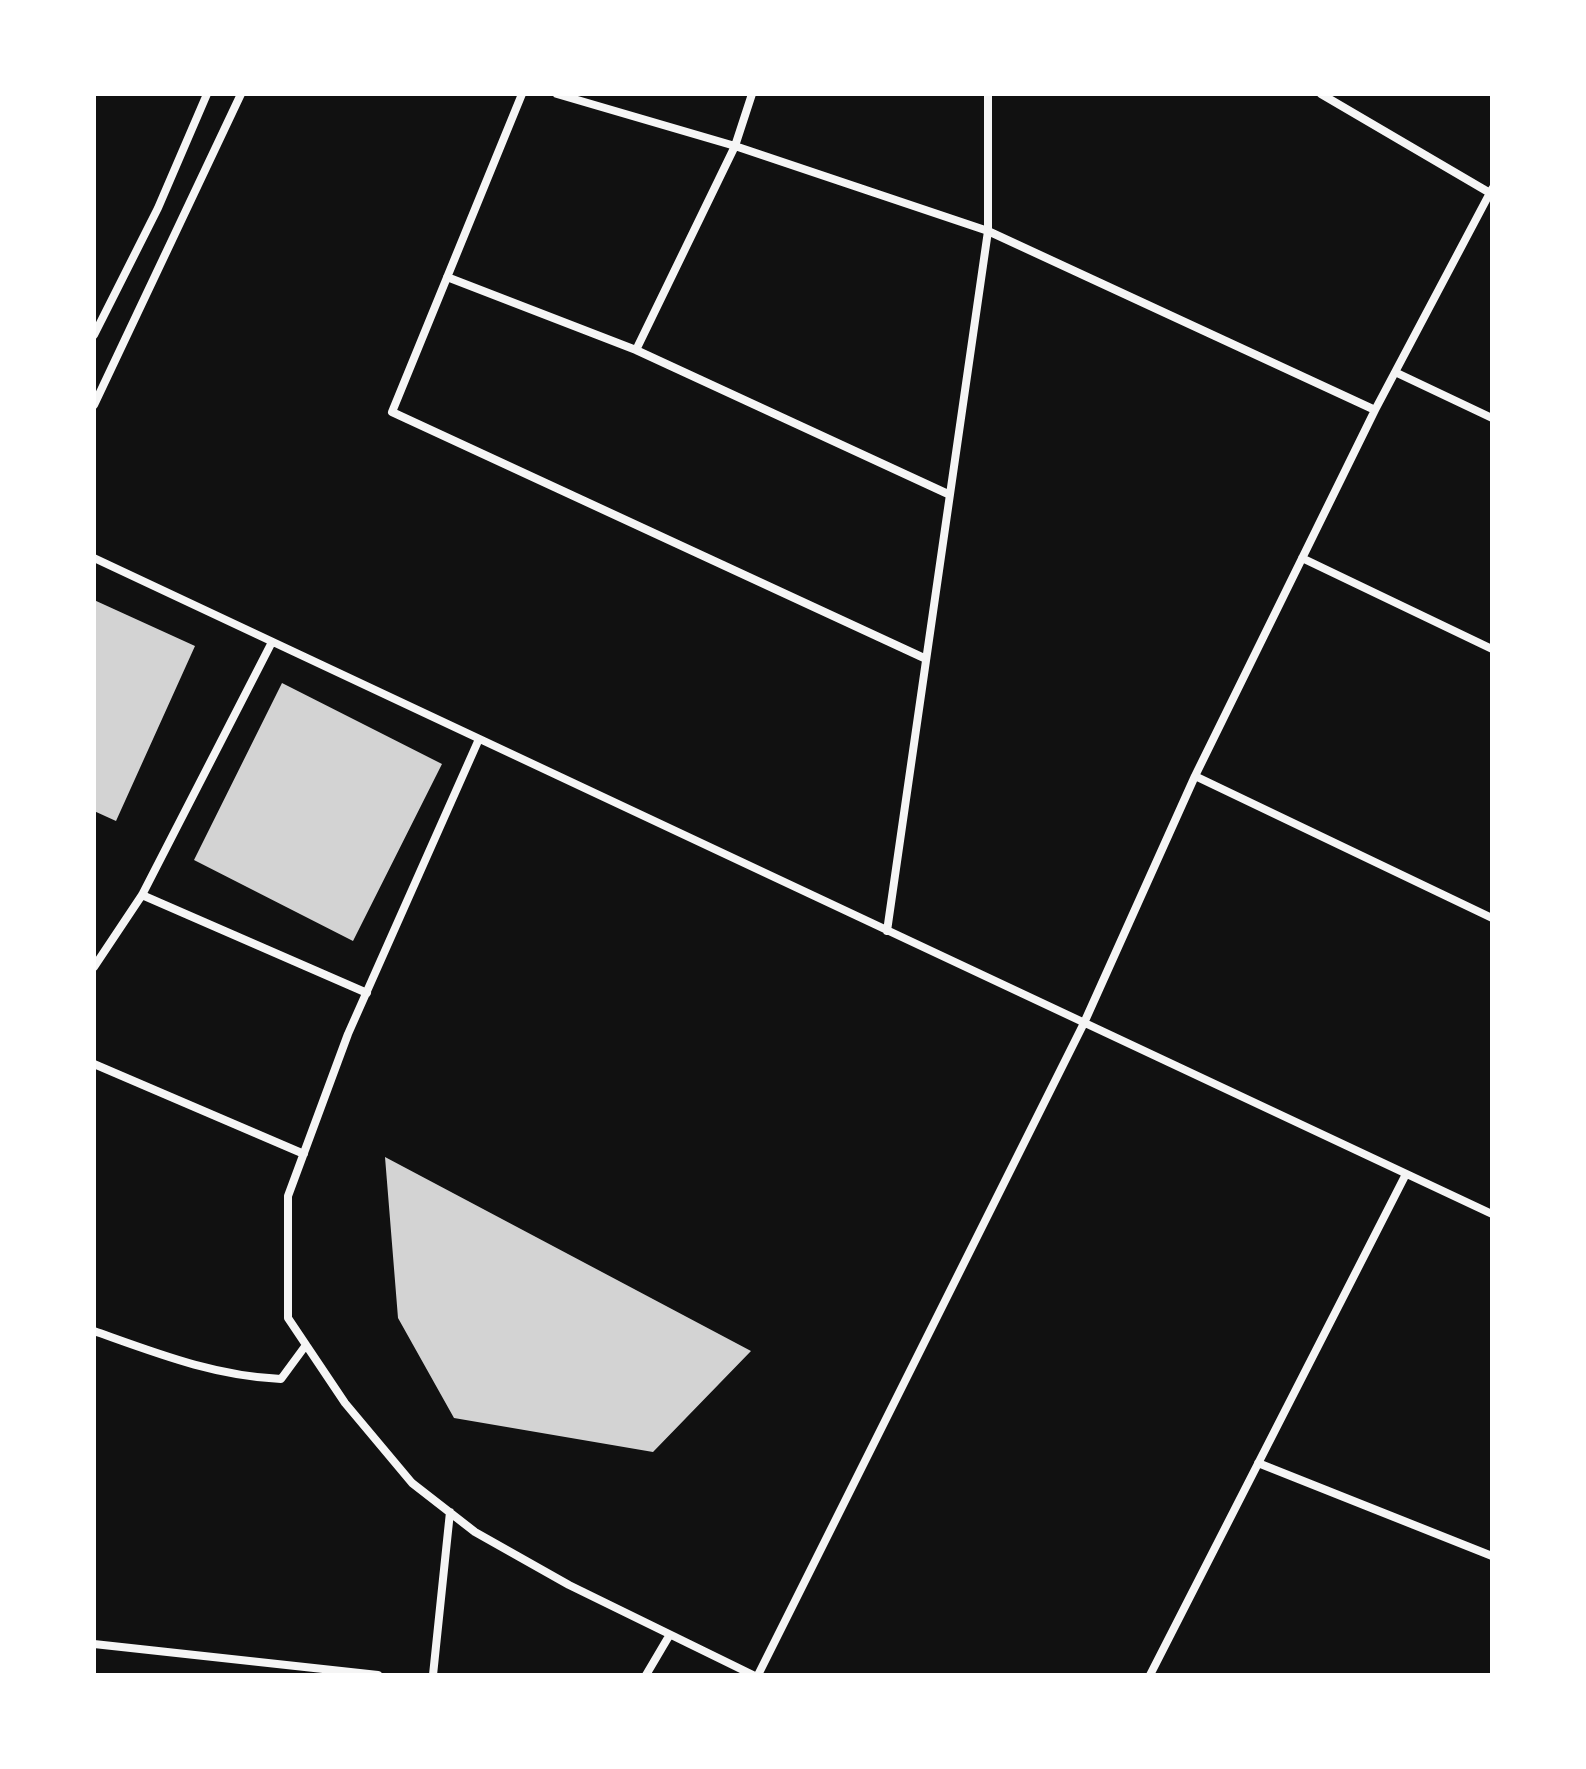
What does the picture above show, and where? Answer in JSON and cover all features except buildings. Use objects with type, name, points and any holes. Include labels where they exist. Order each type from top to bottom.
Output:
[{"type":"street","points":[[94,335],[158,208],[207,94]]},
{"type":"street","points":[[94,405],[241,94]]},
{"type":"street","points":[[522,94],[392,412],[924,658]]},
{"type":"street","points":[[557,94],[735,146],[988,231],[1375,410]]},
{"type":"street","points":[[636,350],[735,146],[752,94]]},
{"type":"street","points":[[887,931],[988,231],[988,94]]},
{"type":"street","points":[[479,739],[367,993],[288,1196],[288,1318],[345,1403],[412,1483],[502,1547],[669,1636],[755,1675],[1084,1023],[1195,776],[1375,410],[1491,191],[1321,94]]},
{"type":"street","points":[[447,277],[636,350],[948,494]]},
{"type":"street","points":[[1397,373],[1492,418]]},
{"type":"street","points":[[94,558],[1492,1214]]},
{"type":"street","points":[[1302,558],[1492,649]]},
{"type":"street","points":[[94,967],[142,895],[272,642]]},
{"type":"street","points":[[1195,776],[1492,918]]},
{"type":"street","points":[[142,895],[367,993]]},
{"type":"street","points":[[94,1064],[304,1154]]},
{"type":"street","points":[[1150,1675],[1406,1174]]},
{"type":"street","points":[[94,1331],[189,1365],[246,1377],[281,1379],[306,1345]]},
{"type":"street","points":[[1258,1463],[1492,1556]]},
{"type":"street","points":[[433,1675],[450,1512]]},
{"type":"street","points":[[646,1675],[669,1636]]},
{"type":"street","points":[[94,1644],[378,1675]]}]
